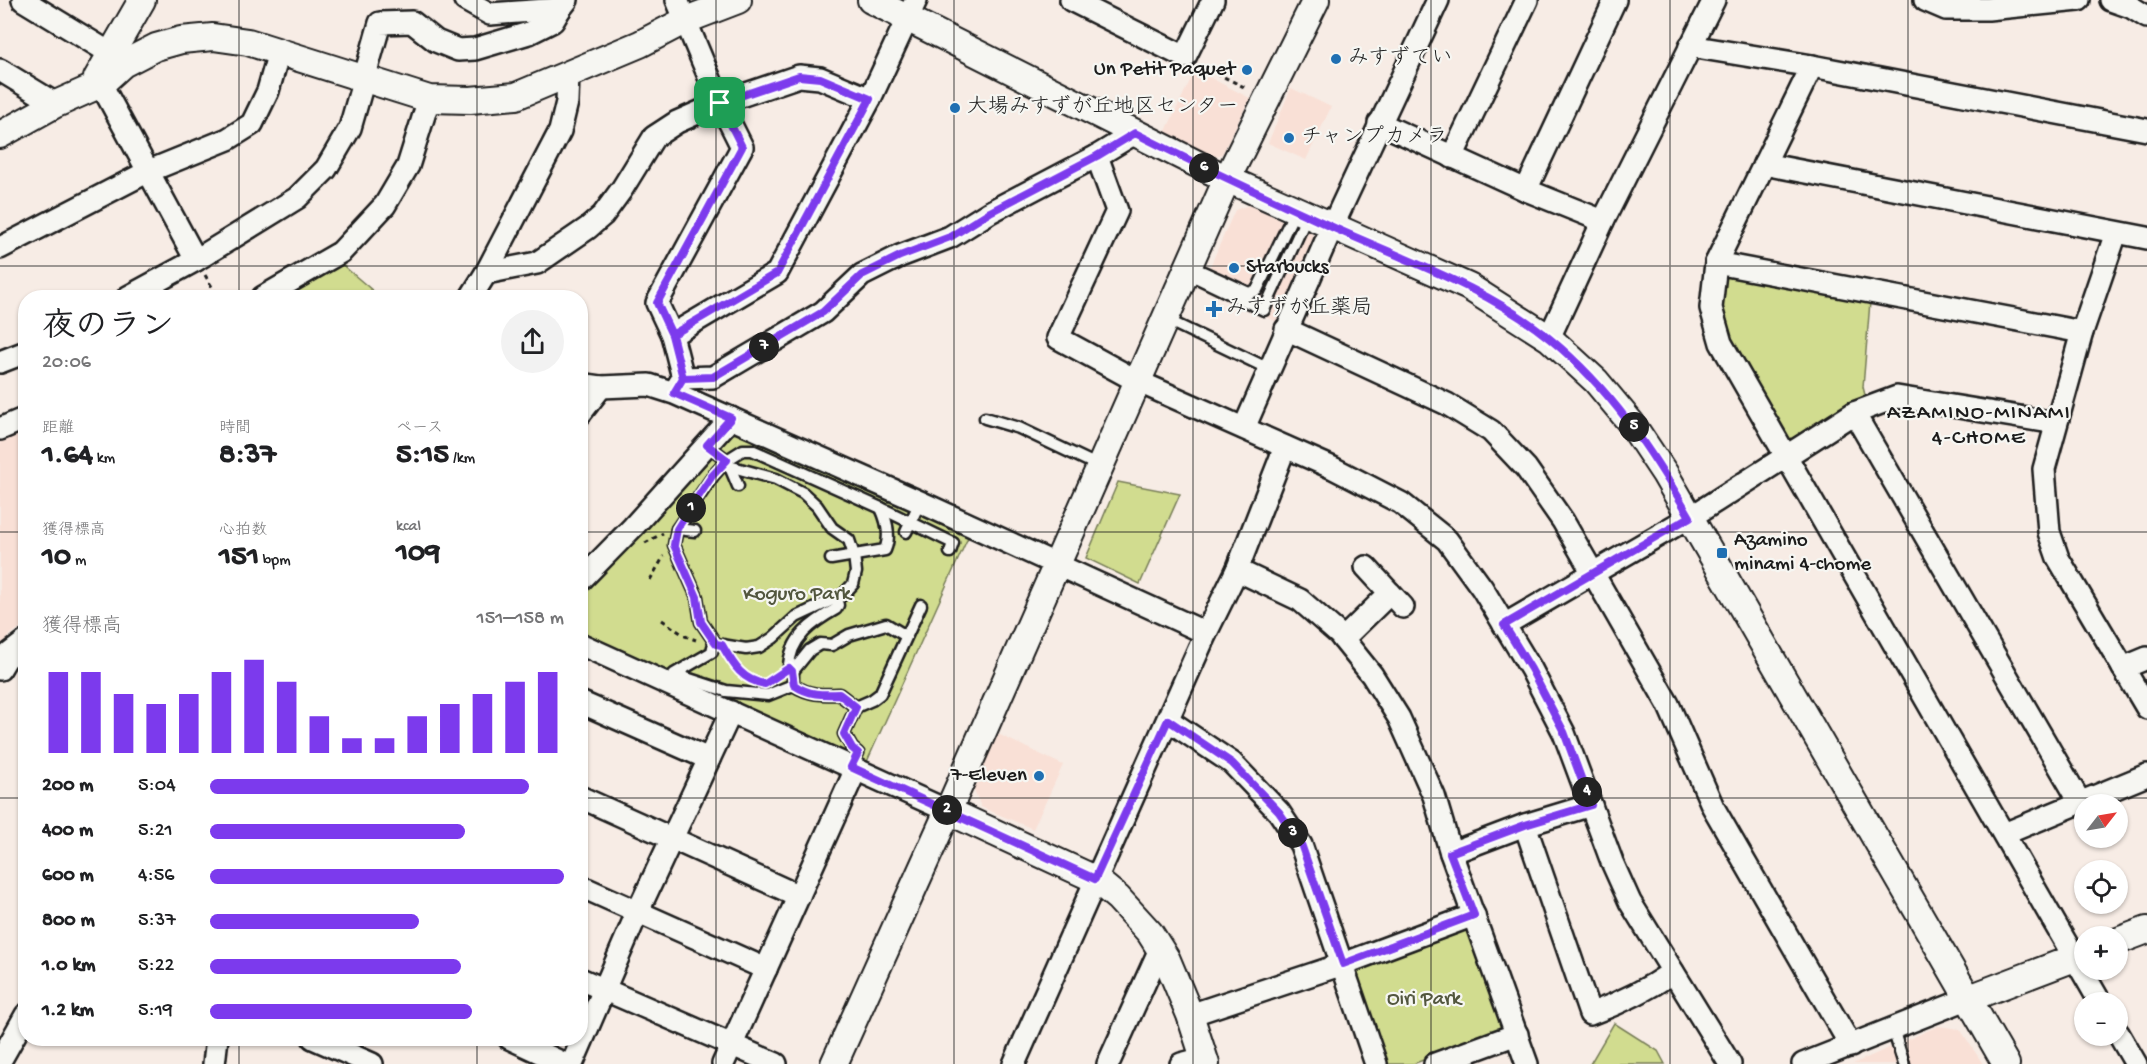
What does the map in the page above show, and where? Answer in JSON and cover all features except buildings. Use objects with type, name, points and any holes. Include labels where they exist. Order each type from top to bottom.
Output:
[{"type":"street","points":[[23,0],[110,53]]},
{"type":"street","points":[[96,87],[110,53],[142,0]]},
{"type":"street","points":[[466,0],[490,15],[563,4]]},
{"type":"street","points":[[0,135],[56,104],[96,87],[123,64],[156,47],[181,40],[213,37],[248,42],[429,99],[470,100],[516,96],[640,44],[682,10],[738,0]]},
{"type":"street","points":[[871,0],[911,8],[1135,133],[1227,179],[1469,287],[1549,338],[1596,381],[1630,423],[1665,474],[2006,1064]]},
{"type":"street","points":[[1071,0],[1185,57],[1213,0]]},
{"type":"street","points":[[834,1064],[1227,179],[1316,0]]},
{"type":"street","points":[[1244,428],[1286,328],[1379,123],[1438,0]]},
{"type":"street","points":[[1452,156],[1527,0]]},
{"type":"street","points":[[1526,190],[1615,0]]},
{"type":"street","points":[[1549,338],[1603,221],[1713,0]]},
{"type":"street","points":[[1925,0],[1946,9],[1988,9],[2079,0]]},
{"type":"street","points":[[2111,0],[2131,7],[2147,17]]},
{"type":"street","points":[[141,290],[196,260],[297,198],[326,169],[350,128],[380,23],[412,22],[436,41],[458,50],[475,49],[529,33],[553,21],[563,4]]},
{"type":"street","points":[[672,335],[777,273],[870,99],[911,8]]},
{"type":"street","points":[[678,386],[672,335],[657,303],[742,147],[720,103],[682,10]]},
{"type":"street","points":[[1690,46],[1812,66],[2147,130]]},
{"type":"street","points":[[0,248],[148,171],[228,139],[252,124],[268,91],[279,52]]},
{"type":"street","points":[[1812,66],[1716,263],[1711,308],[1721,343],[2004,834],[2074,946]]},
{"type":"street","points":[[0,70],[56,104]]},
{"type":"street","points":[[475,290],[560,131],[567,102],[568,74]]},
{"type":"street","points":[[486,273],[537,263],[588,228],[603,215],[622,189],[654,137],[677,122],[720,103],[799,76],[820,78],[870,99]]},
{"type":"street","points":[[96,87],[148,171],[196,260]]},
{"type":"street","points":[[275,290],[341,252],[385,205],[408,166],[429,99]]},
{"type":"street","points":[[1379,123],[1526,190],[1603,221]]},
{"type":"street","points":[[591,385],[678,386],[713,377],[823,312],[862,275],[900,256],[950,237],[990,212],[1097,156],[1135,133]]},
{"type":"street","points":[[1097,156],[1117,211],[1058,338],[1137,381],[1333,468],[1401,503],[1447,540],[1482,588],[1531,669],[1564,732],[1630,902],[1730,1064]]},
{"type":"street","points":[[1764,164],[2147,238]]},
{"type":"street","points":[[2116,233],[2082,332],[2044,469],[2049,532],[2058,558],[2147,708]]},
{"type":"street","points":[[1716,263],[2082,332]]},
{"type":"street","points":[[1286,328],[1447,404],[1491,431],[1526,468],[1563,521],[1594,572],[1668,704],[1713,807],[1851,1046]]},
{"type":"street","points":[[0,362],[18,355]]},
{"type":"street","points":[[678,386],[731,418],[1206,633]]},
{"type":"street","points":[[1504,625],[1690,517],[1854,413],[1897,397],[2056,423]]},
{"type":"street","points":[[1854,413],[2075,794]]},
{"type":"street","points":[[588,573],[633,527],[731,418]]},
{"type":"street","points":[[0,429],[18,421]]},
{"type":"street","points":[[1014,1064],[1206,633],[1238,570],[1285,447]]},
{"type":"street","points":[[1343,639],[1397,600],[1366,567]]},
{"type":"street","points":[[1238,570],[1300,600],[1343,639],[1371,675],[1399,718],[1434,796],[1450,853],[1527,1064]]},
{"type":"street","points":[[0,669],[9,654],[18,647]]},
{"type":"street","points":[[588,648],[1095,879],[1118,898],[1150,933],[1167,960],[1190,1015],[1197,1062]]},
{"type":"street","points":[[2123,668],[2147,658]]},
{"type":"street","points":[[588,706],[709,759]]},
{"type":"street","points":[[588,1027],[731,712]]},
{"type":"street","points":[[1168,720],[1232,763],[1279,812],[1301,844],[1376,1064]]},
{"type":"street","points":[[723,1064],[799,896],[853,768]]},
{"type":"street","points":[[2100,794],[2147,775]]},
{"type":"street","points":[[588,801],[799,896]]},
{"type":"street","points":[[1450,853],[1525,825],[1591,805]]},
{"type":"street","points":[[2004,834],[2074,805]]},
{"type":"street","points":[[1525,825],[1590,1014],[1645,991],[1673,972]]},
{"type":"street","points":[[588,889],[766,969]]},
{"type":"street","points":[[1190,1015],[1343,964],[1474,915]]},
{"type":"street","points":[[2128,937],[2147,930]]},
{"type":"street","points":[[1108,1064],[1160,949]]},
{"type":"street","points":[[1803,1064],[2074,958]]},
{"type":"street","points":[[588,983],[776,1064]]},
{"type":"street","points":[[0,1061],[18,1029]]},
{"type":"street","points":[[1435,1064],[1517,1034]]},
{"type":"street","points":[[2128,1044],[2138,1056]]},
{"type":"street","points":[[214,1064],[215,1046]]},
{"type":"street","points":[[331,1046],[372,1064]]},
{"type":"street","points":[[526,1046],[565,1064]]},
{"type":"street","points":[[572,1064],[580,1046]]},
{"type":"lane","points":[[1187,269],[1264,310],[1301,213]]},
{"type":"lane","points":[[1187,269],[1249,293],[1257,290],[1301,213]]},
{"type":"lane","points":[[1165,318],[1269,369]]},
{"type":"lane","points":[[985,418],[1019,428],[1099,466]]},
{"type":"lane","points":[[707,445],[728,463],[777,479],[803,494],[817,506],[832,528],[849,540],[856,572],[853,584],[843,595],[796,617],[773,638],[759,647],[746,649],[717,645],[701,622],[697,597],[674,545],[677,529],[712,476],[728,463],[743,450],[752,450],[881,508],[908,527],[953,543],[950,552]]},
{"type":"lane","points":[[728,463],[738,486]]},
{"type":"lane","points":[[908,527],[920,502]]},
{"type":"lane","points":[[831,559],[885,550],[888,542],[888,527],[881,508]]},
{"type":"lane","points":[[677,529],[695,531]]},
{"type":"lane","points":[[836,598],[838,605],[836,609],[811,624],[800,635],[789,659],[789,668],[792,671],[794,685],[805,692],[822,695],[839,694],[856,707]]},
{"type":"lane","points":[[853,768],[858,753],[852,748],[844,734],[856,707],[880,694],[921,605]]},
{"type":"lane","points":[[792,671],[810,650],[820,644],[832,645],[867,629],[886,624],[906,636]]},
{"type":"lane","points":[[717,645],[712,652],[674,674],[726,691],[768,695],[794,685]]},
{"type":"lane","points":[[1893,1029],[1904,1064]]},
{"type":"path","points":[[1185,57],[1267,99]]},
{"type":"path","points":[[196,260],[214,290]]},
{"type":"path","points":[[650,580],[658,564],[674,545]]},
{"type":"path","points":[[662,620],[685,636],[717,645],[736,670],[756,682]]},
{"type":"shaded area","points":[[1195,70],[1250,98],[1222,154],[1212,157],[1164,135]]},
{"type":"shaded area","points":[[1291,88],[1331,107],[1306,160],[1268,143]]},
{"type":"shaded area","points":[[1249,205],[1312,234],[1316,242],[1279,323],[1201,287],[1235,210]]},
{"type":"shaded area","points":[[18,427],[18,629],[10,635],[0,651],[0,435]]},
{"type":"shaded area","points":[[998,734],[1063,765],[1033,829],[981,807],[973,787]]},
{"type":"shaded area","points":[[1938,1026],[1960,1029],[1983,1064],[1853,1064]]},
{"type":"green space","points":[[339,262],[372,290],[287,290]]},
{"type":"green space","points":[[1721,272],[1870,302],[1863,387],[1865,395],[1787,444],[1723,331],[1719,283]]},
{"type":"green space","name":"Koguro Park","points":[[740,431],[970,533],[865,766],[588,640],[588,584],[725,438]]},
{"type":"green space","points":[[1118,482],[1180,494],[1140,584],[1086,558]]},
{"type":"green space","name":"Oiri Park","points":[[1470,926],[1508,1027],[1413,1064],[1383,1064],[1351,968]]},
{"type":"green space","points":[[1614,1023],[1658,1051],[1665,1064],[1590,1064]]},
{"type":"place","name":"みすずてい","points":[[1336,59]]},
{"type":"place","name":"Un Petit Paquet","points":[[1247,70]]},
{"type":"place","name":"大場みすずが丘地区センター","points":[[955,108]]},
{"type":"place","name":"チャンプカメラ","points":[[1289,138]]},
{"type":"place","name":"Starbucks","points":[[1234,268]]},
{"type":"place","name":"みすずが丘薬局","points":[[1214,309]]},
{"type":"place","name":"Azamino minami 4-chome","points":[[1722,553]]},
{"type":"place","name":"7-Eleven","points":[[1039,776]]},
{"type":"district","name":"AZAMINO-MINAMI 4-CHOME","points":[[1979,426]]},
{"type":"route","points":[[720,103],[742,147],[657,303],[672,335],[683,378],[674,393],[731,418],[707,445],[727,460],[712,476],[677,529],[674,545],[697,597],[701,622],[716,644],[722,645],[736,670],[756,682],[768,684],[789,668],[792,671],[794,685],[805,692],[822,695],[839,694],[856,707],[844,734],[852,748],[858,753],[851,767],[1095,879],[1168,720],[1232,763],[1279,812],[1301,844],[1343,964],[1474,915],[1450,853],[1525,825],[1591,805],[1564,732],[1531,669],[1504,625],[1690,517],[1665,474],[1630,423],[1596,381],[1549,338],[1469,287],[1295,211],[1135,133],[1097,156],[990,212],[950,237],[900,256],[862,275],[823,312],[713,377],[683,378],[679,364],[672,335],[777,273],[870,99],[820,78],[799,76],[720,103]]}]
